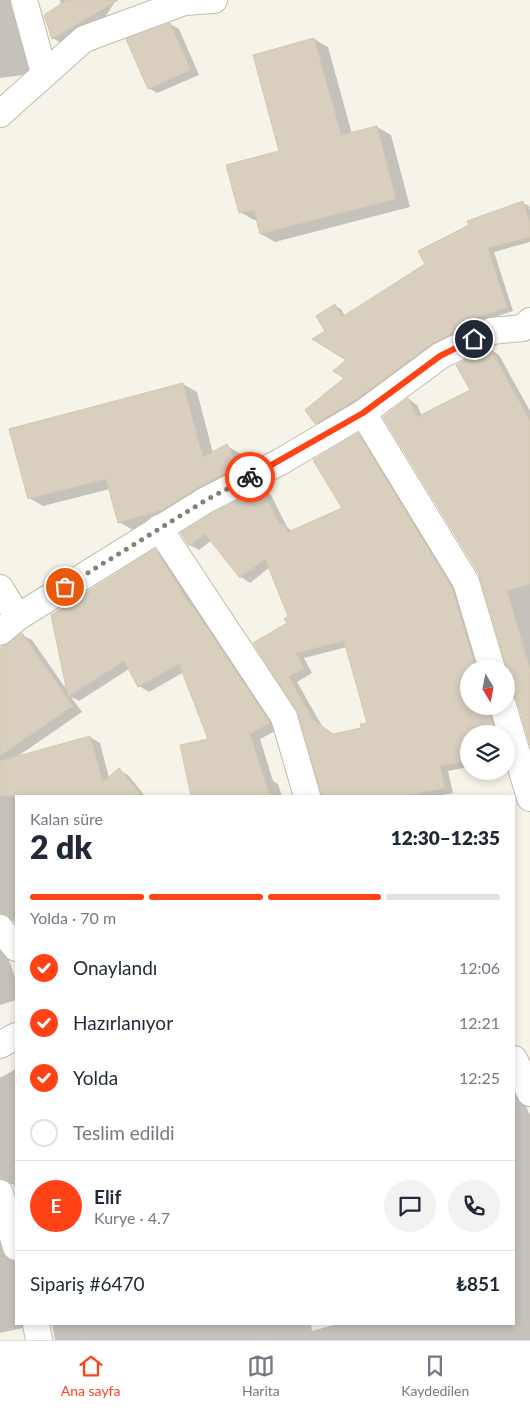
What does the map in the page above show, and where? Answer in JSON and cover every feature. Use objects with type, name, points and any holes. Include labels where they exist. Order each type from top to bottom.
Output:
[{"type":"street","points":[[24,0],[44,73]]},
{"type":"street","points":[[0,114],[84,39],[184,1],[214,0]]},
{"type":"street","points":[[0,588],[9,624],[159,528],[206,500],[280,462],[363,413],[440,356],[491,331],[528,330]]},
{"type":"street","points":[[363,413],[466,582],[489,660]]},
{"type":"street","points":[[159,528],[284,717],[307,795]]},
{"type":"street","points":[[506,715],[530,798],[515,803]]},
{"type":"street","points":[[0,928],[15,947]]},
{"type":"street","points":[[0,1045],[15,1037]]},
{"type":"street","points":[[515,1061],[530,1093]]},
{"type":"street","points":[[0,1193],[15,1244]]},
{"type":"street","points":[[36,1325],[39,1340]]},
{"type":"building","points":[[67,0],[118,0],[52,39],[44,15]]},
{"type":"building","points":[[170,23],[191,70],[148,89],[126,39]]},
{"type":"building","points":[[314,38],[341,135],[377,126],[396,199],[260,234],[254,210],[239,213],[226,165],[279,151],[253,55]]},
{"type":"building","points":[[523,201],[530,223],[530,237],[488,248],[507,308],[474,318],[476,322],[433,343],[355,400],[315,424],[305,410],[344,378],[333,371],[346,360],[312,339],[325,331],[316,316],[335,304],[342,317],[425,264],[418,251],[469,225],[467,221]]},
{"type":"building","points":[[490,348],[530,421],[530,584],[507,591],[530,668],[530,745],[515,698],[515,660],[505,660],[479,574],[383,417],[408,398],[417,417],[470,390],[456,365]]},
{"type":"building","points":[[183,383],[203,457],[227,444],[236,461],[247,457],[249,461],[199,487],[162,510],[118,523],[106,479],[28,499],[9,429]]},
{"type":"building","points":[[358,433],[452,588],[473,660],[460,660],[460,715],[491,715],[493,725],[460,725],[460,763],[440,766],[445,788],[412,795],[322,795],[298,713],[253,643],[287,623],[284,619],[288,616],[265,559],[240,578],[205,534],[189,546],[181,533],[213,513],[262,488],[280,525],[283,523],[288,532],[342,508],[313,460]],"holes":[[[344,641],[367,723],[360,724],[361,728],[333,734],[313,720],[289,677],[304,668],[296,653]]]},
{"type":"building","points":[[155,549],[270,723],[250,734],[270,795],[191,795],[180,745],[208,739],[179,664],[138,687],[124,661],[68,697],[51,615]]},
{"type":"building","points":[[22,633],[73,706],[0,756],[0,648]]},
{"type":"building","points":[[90,736],[103,782],[119,768],[141,795],[0,796],[0,761]]},
{"type":"way so far","points":[[65,587],[206,500],[250,477]]},
{"type":"route","points":[[250,477],[280,462],[363,413],[440,356],[474,339]]}]
